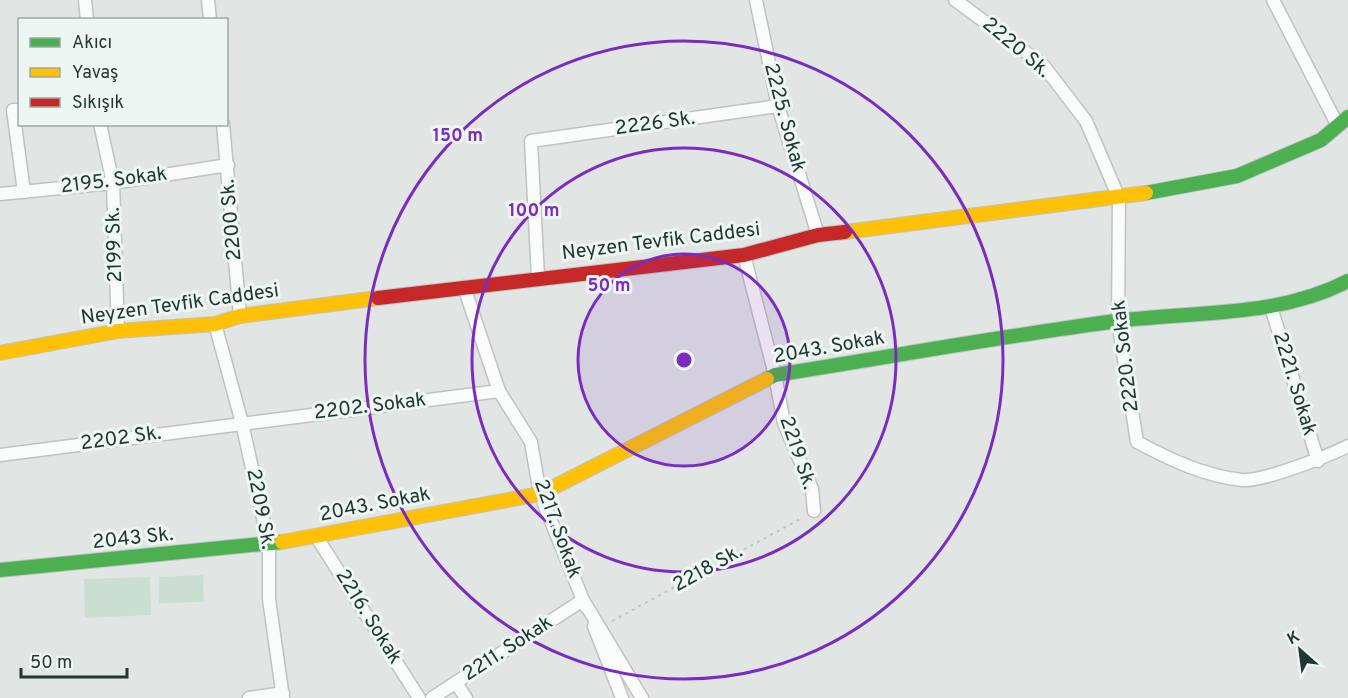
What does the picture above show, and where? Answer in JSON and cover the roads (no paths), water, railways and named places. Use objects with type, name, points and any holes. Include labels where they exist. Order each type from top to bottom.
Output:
[{"type":"street","points":[[85,0],[87,18]]},
{"type":"street","points":[[208,0],[210,18]]},
{"type":"street","name":"2225. Sokak","points":[[756,0],[778,106],[818,236]]},
{"type":"street","name":"2220 Sk.","points":[[956,0],[1043,65],[1086,121],[1119,198]]},
{"type":"street","points":[[1273,0],[1343,122]]},
{"type":"street","name":"2226 Sk.","points":[[538,278],[531,141],[778,106]]},
{"type":"street","points":[[16,110],[24,192]]},
{"type":"street","name":"Neyzen Tevfik Caddesi","points":[[0,353],[118,331],[215,324],[240,316],[538,278],[744,255],[818,236],[1119,198],[1237,176],[1321,140],[1343,122]]},
{"type":"street","name":"2199 Sk.","points":[[100,126],[113,183],[118,331]]},
{"type":"street","name":"2200 Sk.","points":[[223,126],[240,316]]},
{"type":"street","name":"2195. Sokak","points":[[0,194],[113,183],[228,165]]},
{"type":"street","name":"2220. Sokak","points":[[1119,198],[1118,321],[1137,442],[1177,464],[1244,480],[1318,460]]},
{"type":"street","name":"2219 Sk.","points":[[744,255],[775,375],[784,423],[812,489],[814,511]]},
{"type":"street","name":"2043. Sokak","points":[[269,544],[540,494],[775,375],[1118,321],[1271,307],[1321,296],[1348,281]]},
{"type":"street","name":"2217. Sokak","points":[[464,287],[499,391],[531,442],[540,494],[583,600],[642,698]]},
{"type":"street","name":"2221. Sokak","points":[[1271,307],[1318,460]]},
{"type":"street","name":"2209 Sk.","points":[[215,324],[242,423],[269,544],[269,599],[283,696]]},
{"type":"street","name":"2202. Sokak","points":[[242,423],[499,391]]},
{"type":"street","name":"2202 Sk.","points":[[0,455],[242,423]]},
{"type":"street","points":[[1318,460],[1348,446]]},
{"type":"street","name":"2216. Sokak","points":[[316,536],[419,698]]},
{"type":"street","name":"2043 Sk.","points":[[0,570],[269,544]]},
{"type":"street","points":[[583,600],[622,698]]},
{"type":"street","name":"2211. Sokak","points":[[432,698],[583,600]]},
{"type":"street","points":[[456,683],[465,698]]},
{"type":"street","points":[[249,698],[283,696]]}]
